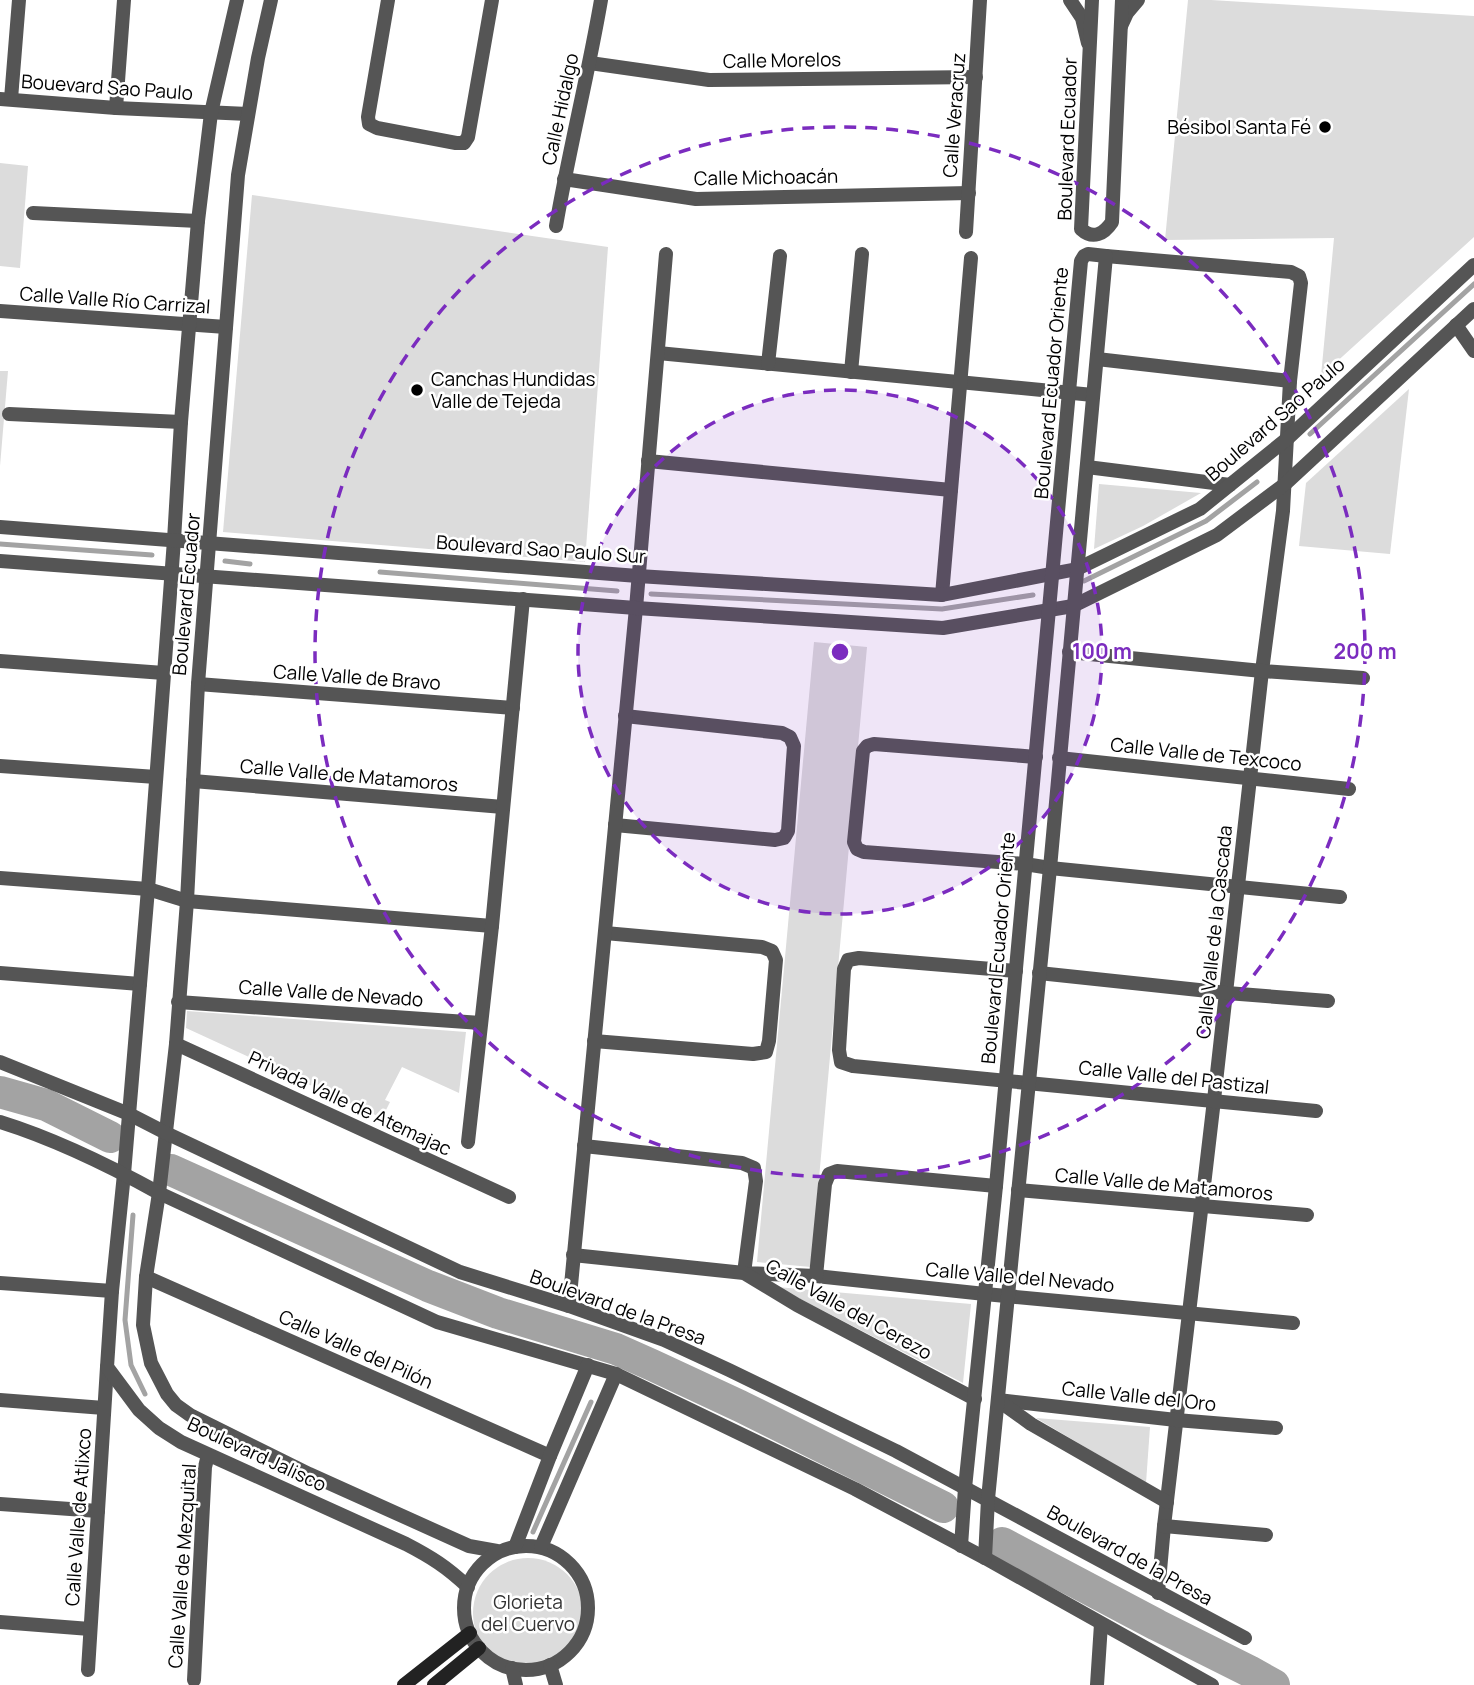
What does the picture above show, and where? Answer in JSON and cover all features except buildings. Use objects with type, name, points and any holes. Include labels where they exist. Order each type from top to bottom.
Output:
[{"type":"main road","points":[[404,1685],[470,1633]]},
{"type":"main road","points":[[434,1685],[479,1648]]},
{"type":"street","points":[[5,99],[19,0]]},
{"type":"street","points":[[116,108],[124,0]]},
{"type":"street","name":"Boulevard Ecuador","points":[[124,1174],[198,221],[211,113],[237,0]]},
{"type":"street","name":"Boulevard Ecuador","points":[[159,1193],[176,1044],[187,901],[198,684],[238,176],[271,0]]},
{"type":"street","points":[[388,0],[369,124],[377,128],[456,143],[464,143],[468,137],[492,0]]},
{"type":"street","name":"Calle Hidalgo","points":[[556,226],[601,0]]},
{"type":"street","name":"Calle Veracruz","points":[[966,232],[980,0]]},
{"type":"street","points":[[1070,0],[1082,18],[1090,48]]},
{"type":"street","name":"Boulevard Ecuador","points":[[1092,0],[1081,229],[1087,235],[1095,236],[1107,230],[1112,222],[1122,0]]},
{"type":"street","points":[[1121,27],[1127,13],[1138,0]]},
{"type":"street","name":"Calle Morelos","points":[[590,63],[709,80],[976,77]]},
{"type":"street","name":"Bouevard Sao Paulo","points":[[5,99],[116,108],[248,114]]},
{"type":"street","name":"Calle Michoacán","points":[[564,179],[696,199],[969,193]]},
{"type":"street","points":[[33,214],[198,221]]},
{"type":"street","points":[[569,1306],[636,608],[666,254]]},
{"type":"street","points":[[850,372],[862,254]]},
{"type":"street","name":"Boulevard Ecuador Oriente","points":[[961,1546],[1082,261],[1088,254],[1106,256]]},
{"type":"street","points":[[768,365],[780,256]]},
{"type":"street","points":[[985,1558],[988,1499],[1106,256]]},
{"type":"street","name":"Calle Valle de la Cascada","points":[[1106,256],[1291,272],[1299,276],[1301,283],[1290,381],[1285,484],[1158,1593]]},
{"type":"street","points":[[942,595],[971,258]]},
{"type":"street","name":"Boulevard Sao Paulo","points":[[1077,569],[1200,509],[1288,438],[1474,265]]},
{"type":"street","points":[[0,561],[943,628],[1073,606],[1217,535],[1285,484],[1474,309]]},
{"type":"street","name":"Calle Valle Río Carrizal","points":[[0,312],[226,327]]},
{"type":"street","points":[[1456,325],[1474,351]]},
{"type":"street","points":[[658,354],[1093,395]]},
{"type":"street","points":[[1097,359],[1290,381]]},
{"type":"street","points":[[9,414],[181,422]]},
{"type":"street","points":[[648,461],[951,490]]},
{"type":"street","points":[[1087,467],[1230,485]]},
{"type":"street","name":"Boulevard Sao Paulo Sur","points":[[0,527],[638,576],[942,595],[1077,569]]},
{"type":"street","points":[[468,1142],[492,926],[523,599]]},
{"type":"street","points":[[1069,652],[1363,678]]},
{"type":"street","points":[[0,661],[164,673]]},
{"type":"street","name":"Calle Valle de Bravo","points":[[198,684],[513,708]]},
{"type":"street","points":[[615,825],[775,840],[784,838],[788,831],[794,746],[790,737],[782,733],[625,716]]},
{"type":"street","points":[[1035,757],[874,744],[867,746],[863,751],[854,842],[857,849],[864,852],[1025,864],[1340,897]]},
{"type":"street","name":"Calle Valle de Texcoco","points":[[1059,758],[1349,789]]},
{"type":"street","points":[[0,765],[156,777]]},
{"type":"street","name":"Calle Valle de Matamoros","points":[[193,781],[503,807]]},
{"type":"street","points":[[0,878],[148,889],[187,901],[492,926]]},
{"type":"street","points":[[594,1041],[753,1054],[766,1052],[769,1041],[776,960],[772,950],[605,933]]},
{"type":"street","name":"Calle Valle del Pastizal","points":[[1016,971],[859,958],[848,960],[844,969],[839,1050],[841,1062],[853,1066],[1316,1111]]},
{"type":"street","points":[[0,973],[140,984]]},
{"type":"street","points":[[1039,973],[1328,1001]]},
{"type":"street","name":"Calle Valle de Nevado","points":[[178,1002],[481,1023]]},
{"type":"street","name":"Privada Valle de Atemajac","points":[[176,1044],[509,1197]]},
{"type":"street","name":"Boulevard de la Presa","points":[[0,1062],[129,1114],[460,1272],[569,1306],[664,1340],[719,1365],[896,1451],[1245,1639]]},
{"type":"street","points":[[0,1122],[38,1134],[438,1322],[616,1374],[855,1489],[1212,1685]]},
{"type":"street","points":[[584,1146],[742,1163],[754,1168],[757,1181],[744,1273]]},
{"type":"street","points":[[816,1276],[825,1184],[829,1174],[837,1171],[996,1186]]},
{"type":"street","points":[[107,1367],[124,1174]]},
{"type":"street","name":"Calle Valle de Matamoros","points":[[1018,1190],[1307,1215]]},
{"type":"street","name":"Boulevard Jalisco","points":[[159,1193],[146,1278],[143,1325],[151,1363],[167,1394],[176,1405],[190,1415],[309,1474],[469,1546],[497,1551]]},
{"type":"street","name":"Calle Valle del Cerezo","points":[[573,1255],[744,1273],[797,1305],[975,1399]]},
{"type":"street","name":"Calle Valle del Nevado","points":[[744,1273],[816,1276],[1293,1322]]},
{"type":"street","name":"Calle Valle del Pilón","points":[[146,1278],[550,1456]]},
{"type":"street","points":[[0,1283],[112,1291]]},
{"type":"street","points":[[515,1547],[588,1365]]},
{"type":"street","name":"Boulevard Jalisco","points":[[107,1367],[133,1403],[159,1428],[181,1443],[406,1544],[451,1570],[468,1587]]},
{"type":"street","name":"Calle Valle de Atlixco","points":[[88,1670],[107,1367]]},
{"type":"street","points":[[541,1547],[616,1374]]},
{"type":"street","points":[[0,1400],[104,1408]]},
{"type":"street","points":[[998,1400],[1031,1424],[1167,1502]]},
{"type":"street","name":"Calle Valle del Oro","points":[[998,1400],[1276,1428]]},
{"type":"street","name":"Calle Valle de Mezquital","points":[[194,1680],[205,1467],[208,1455]]},
{"type":"street","points":[[0,1504],[98,1511]]},
{"type":"street","points":[[1164,1526],[1266,1535]]},
{"type":"street","points":[[515,1547],[541,1547],[574,1567],[586,1590],[589,1603],[585,1628],[572,1650],[562,1659],[538,1669],[512,1668],[499,1664],[479,1648],[466,1625],[464,1600],[473,1576],[497,1551],[515,1547]]},
{"type":"street","points":[[0,1622],[90,1629]]},
{"type":"street","points":[[1097,1685],[1101,1624]]},
{"type":"street","points":[[550,1665],[556,1685]]},
{"type":"street","points":[[512,1668],[516,1685]]},
{"type":"green space","name":"Bésibol Santa Fé","points":[[1188,0],[1474,16],[1474,237],[1321,376],[1334,238],[1165,240]]},
{"type":"green space","points":[[0,163],[28,166],[20,268],[0,266]]},
{"type":"green space","name":"Canchas Hundidas Valle de Tejeda","points":[[252,195],[608,247],[585,562],[223,532]]},
{"type":"green space","points":[[0,371],[8,371],[0,466]]},
{"type":"green space","points":[[1409,389],[1390,554],[1299,546],[1306,483]]},
{"type":"green space","points":[[1099,484],[1201,493],[1143,526],[1094,549]]},
{"type":"green space","points":[[814,642],[867,647],[811,1267],[757,1262]]},
{"type":"green space","points":[[187,1011],[466,1032],[459,1093],[402,1067],[385,1100],[390,1102],[382,1118],[186,1028]]},
{"type":"green space","points":[[777,1287],[971,1304],[963,1383]]},
{"type":"green space","points":[[1036,1418],[1150,1427],[1146,1483]]},
{"type":"green space","name":"Glorieta del Cuervo","points":[[528,1558],[549,1562],[567,1574],[579,1592],[583,1613],[579,1634],[567,1652],[549,1664],[528,1668],[507,1664],[489,1652],[477,1634],[473,1613],[477,1592],[489,1574],[507,1562]]},
{"type":"waterway","points":[[1310,434],[1474,284]]},
{"type":"waterway","points":[[1084,581],[1206,521],[1257,482]]},
{"type":"waterway","points":[[0,544],[152,555]]},
{"type":"waterway","points":[[225,561],[250,564]]},
{"type":"waterway","points":[[380,572],[617,591]]},
{"type":"waterway","points":[[651,594],[942,609],[1033,595]]},
{"type":"waterway","points":[[0,1092],[46,1105],[110,1137]]},
{"type":"waterway","points":[[171,1170],[428,1286],[498,1313],[616,1349],[740,1406],[943,1507]]},
{"type":"waterway","points":[[181,1184],[195,1181]]},
{"type":"waterway","points":[[133,1215],[125,1320],[131,1365],[145,1394]]},
{"type":"waterway","points":[[533,1532],[591,1402]]},
{"type":"waterway","points":[[1002,1543],[1274,1685]]},
{"type":"place","name":"Bésibol Santa Fé","points":[[1325,127]]},
{"type":"place","name":"Canchas Hundidas Valle de Tejeda","points":[[417,390]]}]
